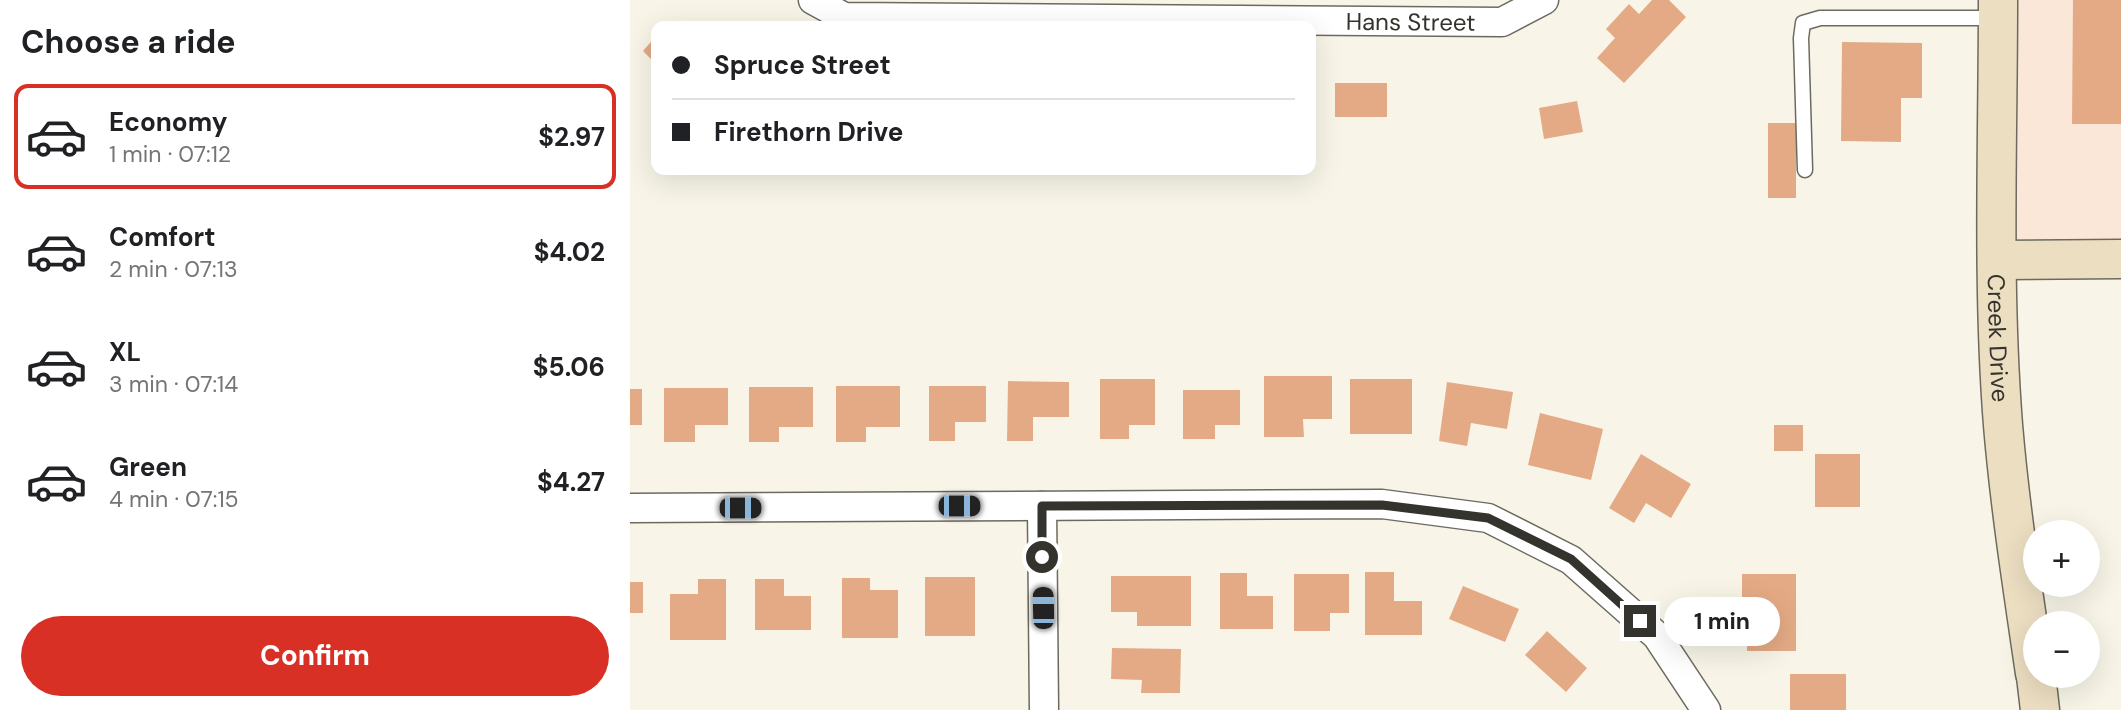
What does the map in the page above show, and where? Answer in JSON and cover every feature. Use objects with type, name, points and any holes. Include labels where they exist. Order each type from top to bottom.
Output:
[{"type":"street","name":"Hans Street","points":[[813,0],[844,17],[1502,22],[1544,0]]},
{"type":"street","name":"Creek Drive","points":[[1998,9],[1998,260],[2003,423],[2027,611]]},
{"type":"street","points":[[1998,260],[2121,259]]},
{"type":"street","points":[[630,508],[1382,505],[1488,518],[1571,559],[1657,636],[1706,710]]},
{"type":"street","points":[[1042,506],[1044,710]]},
{"type":"street","name":"Creek Drive","points":[[2037,688],[2040,710]]},
{"type":"lane","points":[[1805,170],[1801,38],[1803,23],[1820,18],[1998,9]]},
{"type":"shaded area","points":[[1999,0],[2121,0],[2121,265],[1998,260]]},
{"type":"building","points":[[1652,0],[1669,0],[1686,17],[1624,83],[1597,58],[1615,38],[1606,29],[1629,4],[1639,14]]},
{"type":"building","points":[[2073,0],[2121,0],[2121,124],[2072,124]]},
{"type":"building","points":[[651,42],[651,59],[643,51]]},
{"type":"building","points":[[1842,42],[1922,43],[1922,98],[1901,98],[1901,142],[1841,141]]},
{"type":"building","points":[[1335,83],[1387,83],[1387,117],[1335,117]]},
{"type":"building","points":[[1577,101],[1583,132],[1544,139],[1539,108]]},
{"type":"building","points":[[1768,123],[1796,123],[1796,198],[1768,198]]},
{"type":"building","points":[[1264,376],[1332,376],[1332,419],[1303,419],[1304,437],[1264,437]]},
{"type":"building","points":[[1100,379],[1155,379],[1155,425],[1129,425],[1129,439],[1100,439]]},
{"type":"building","points":[[1350,379],[1412,379],[1412,434],[1350,434]]},
{"type":"building","points":[[1008,381],[1069,382],[1069,417],[1033,417],[1033,441],[1007,441]]},
{"type":"building","points":[[1447,382],[1513,392],[1507,429],[1471,423],[1467,446],[1439,441]]},
{"type":"building","points":[[836,386],[900,386],[900,427],[866,427],[866,442],[836,442]]},
{"type":"building","points":[[929,386],[986,386],[986,422],[955,422],[955,441],[929,441]]},
{"type":"building","points":[[749,387],[813,387],[813,427],[779,427],[779,442],[749,442]]},
{"type":"building","points":[[664,388],[728,388],[728,425],[695,425],[695,442],[664,442]]},
{"type":"building","points":[[630,389],[642,389],[642,425],[630,425]]},
{"type":"building","points":[[1183,390],[1240,390],[1240,425],[1215,425],[1215,439],[1183,439]]},
{"type":"building","points":[[1540,413],[1603,429],[1591,480],[1528,465]]},
{"type":"building","points":[[1774,425],[1803,425],[1803,451],[1774,451]]},
{"type":"building","points":[[1641,454],[1691,484],[1671,518],[1646,503],[1634,523],[1609,508]]},
{"type":"building","points":[[1815,454],[1860,454],[1860,507],[1815,507]]},
{"type":"building","points":[[1365,572],[1394,572],[1394,601],[1422,601],[1422,635],[1365,635]]},
{"type":"building","points":[[1220,573],[1247,573],[1247,596],[1273,596],[1273,629],[1220,629]]},
{"type":"building","points":[[1294,574],[1349,574],[1349,613],[1330,613],[1330,631],[1294,631]]},
{"type":"building","points":[[1742,574],[1796,574],[1796,651],[1747,651],[1747,638],[1742,638]]},
{"type":"building","points":[[1111,576],[1191,576],[1191,626],[1137,626],[1137,612],[1111,612]]},
{"type":"building","points":[[925,577],[975,577],[975,636],[925,636]]},
{"type":"building","points":[[842,578],[870,578],[870,590],[898,590],[898,638],[842,638]]},
{"type":"building","points":[[698,579],[726,579],[726,640],[670,640],[670,594],[698,594]]},
{"type":"building","points":[[755,579],[784,579],[784,596],[811,596],[811,630],[755,630]]},
{"type":"building","points":[[630,582],[643,582],[643,613],[630,613]]},
{"type":"building","points":[[1463,586],[1519,609],[1505,642],[1449,619]]},
{"type":"building","points":[[1547,631],[1587,668],[1566,692],[1525,655]]},
{"type":"building","points":[[1112,648],[1181,649],[1180,693],[1141,693],[1142,680],[1111,679]]},
{"type":"building","points":[[1790,674],[1846,674],[1846,710],[1790,710]]},
{"type":"route","points":[[1042,557],[1042,506],[1382,505],[1488,518],[1571,559],[1640,621]]}]
